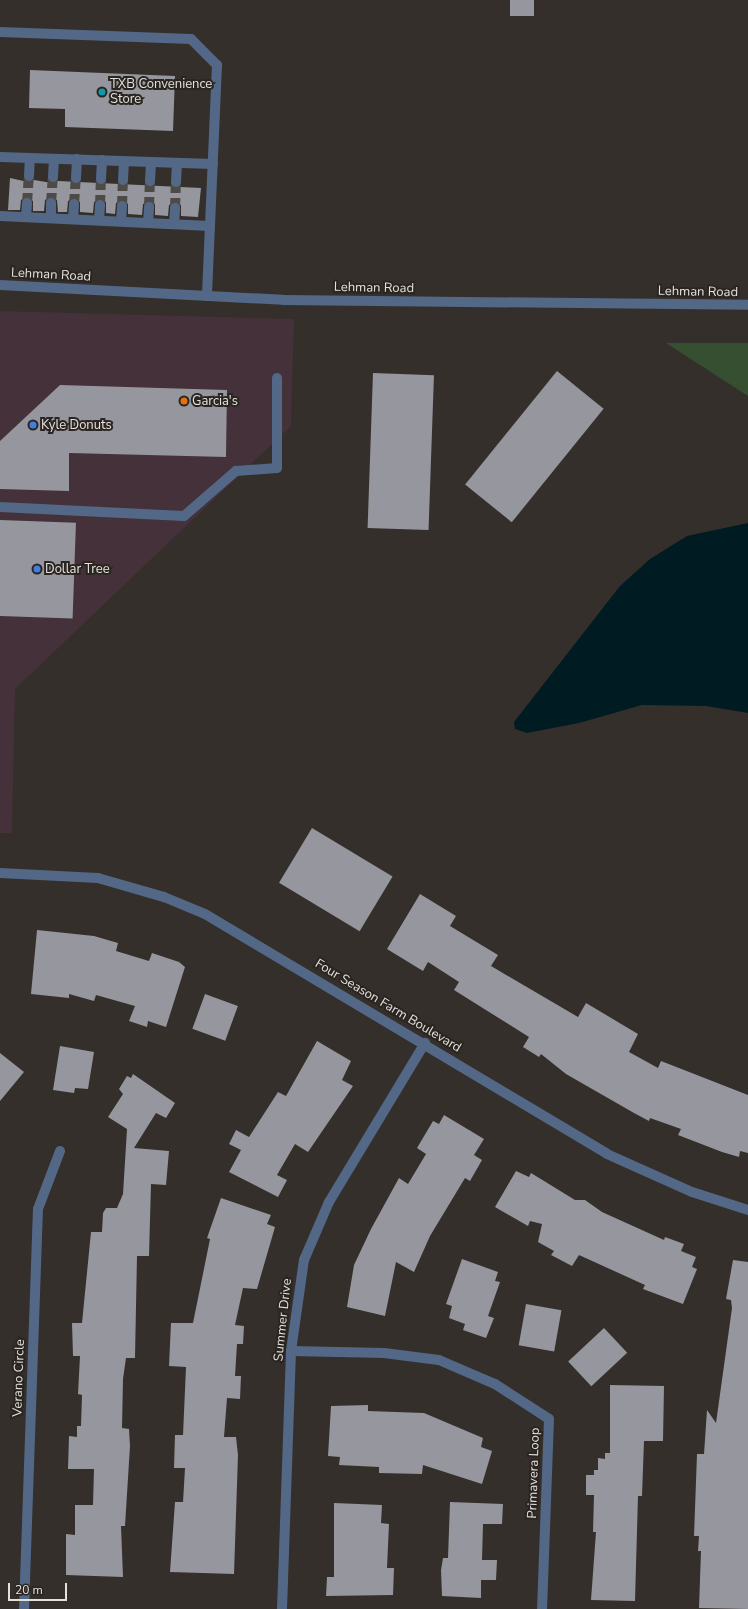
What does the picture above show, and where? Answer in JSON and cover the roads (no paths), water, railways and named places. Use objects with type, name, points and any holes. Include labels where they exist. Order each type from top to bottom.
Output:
[{"type":"street","points":[[0,32],[191,39],[217,65],[207,296]]},
{"type":"street","points":[[0,157],[213,164]]},
{"type":"street","points":[[29,176],[30,158]]},
{"type":"street","points":[[53,177],[54,158]]},
{"type":"street","points":[[76,178],[77,159]]},
{"type":"street","points":[[101,179],[102,160]]},
{"type":"street","points":[[123,180],[124,161]]},
{"type":"street","points":[[150,182],[151,162]]},
{"type":"street","points":[[176,163],[176,182]]},
{"type":"street","points":[[26,217],[27,203]]},
{"type":"street","points":[[51,203],[51,218]]},
{"type":"street","points":[[73,219],[74,204]]},
{"type":"street","points":[[99,220],[100,205]]},
{"type":"street","points":[[121,221],[122,206]]},
{"type":"street","points":[[148,223],[149,207]]},
{"type":"street","points":[[174,224],[175,208]]},
{"type":"street","points":[[0,216],[210,226]]},
{"type":"street","name":"Lehman Road","points":[[0,285],[207,296],[748,306]]},
{"type":"street","points":[[0,507],[184,516],[236,471],[277,468],[277,378]]},
{"type":"street","name":"Four Season Farm Boulevard","points":[[0,873],[98,878],[164,897],[236,930],[607,1154],[692,1192],[748,1210]]},
{"type":"street","name":"Summer Drive","points":[[282,1609],[291,1351],[298,1287],[314,1233],[343,1177],[425,1043]]},
{"type":"street","name":"Verano Circle","points":[[24,1609],[38,1209],[60,1151]]},
{"type":"street","name":"Primavera Loop","points":[[291,1351],[384,1353],[439,1360],[496,1384],[549,1419],[542,1609]]},
{"type":"water","points":[[748,523],[748,713],[706,706],[642,705],[579,723],[527,733],[515,729],[514,722],[620,586],[650,559],[687,536]]},
{"type":"tunnel","points":[[27,203],[29,176]]},
{"type":"tunnel","points":[[51,203],[53,177]]},
{"type":"tunnel","points":[[74,204],[76,178]]},
{"type":"tunnel","points":[[100,205],[101,179]]},
{"type":"tunnel","points":[[122,206],[123,180]]},
{"type":"tunnel","points":[[149,207],[150,181]]},
{"type":"tunnel","points":[[175,208],[176,182]]},
{"type":"place","name":"TXB Convenience Store","points":[[102,92]]},
{"type":"place","name":"Garcia's","points":[[184,401]]},
{"type":"place","name":"Kyle Donuts","points":[[33,425]]},
{"type":"place","name":"Dollar Tree","points":[[37,569]]}]
